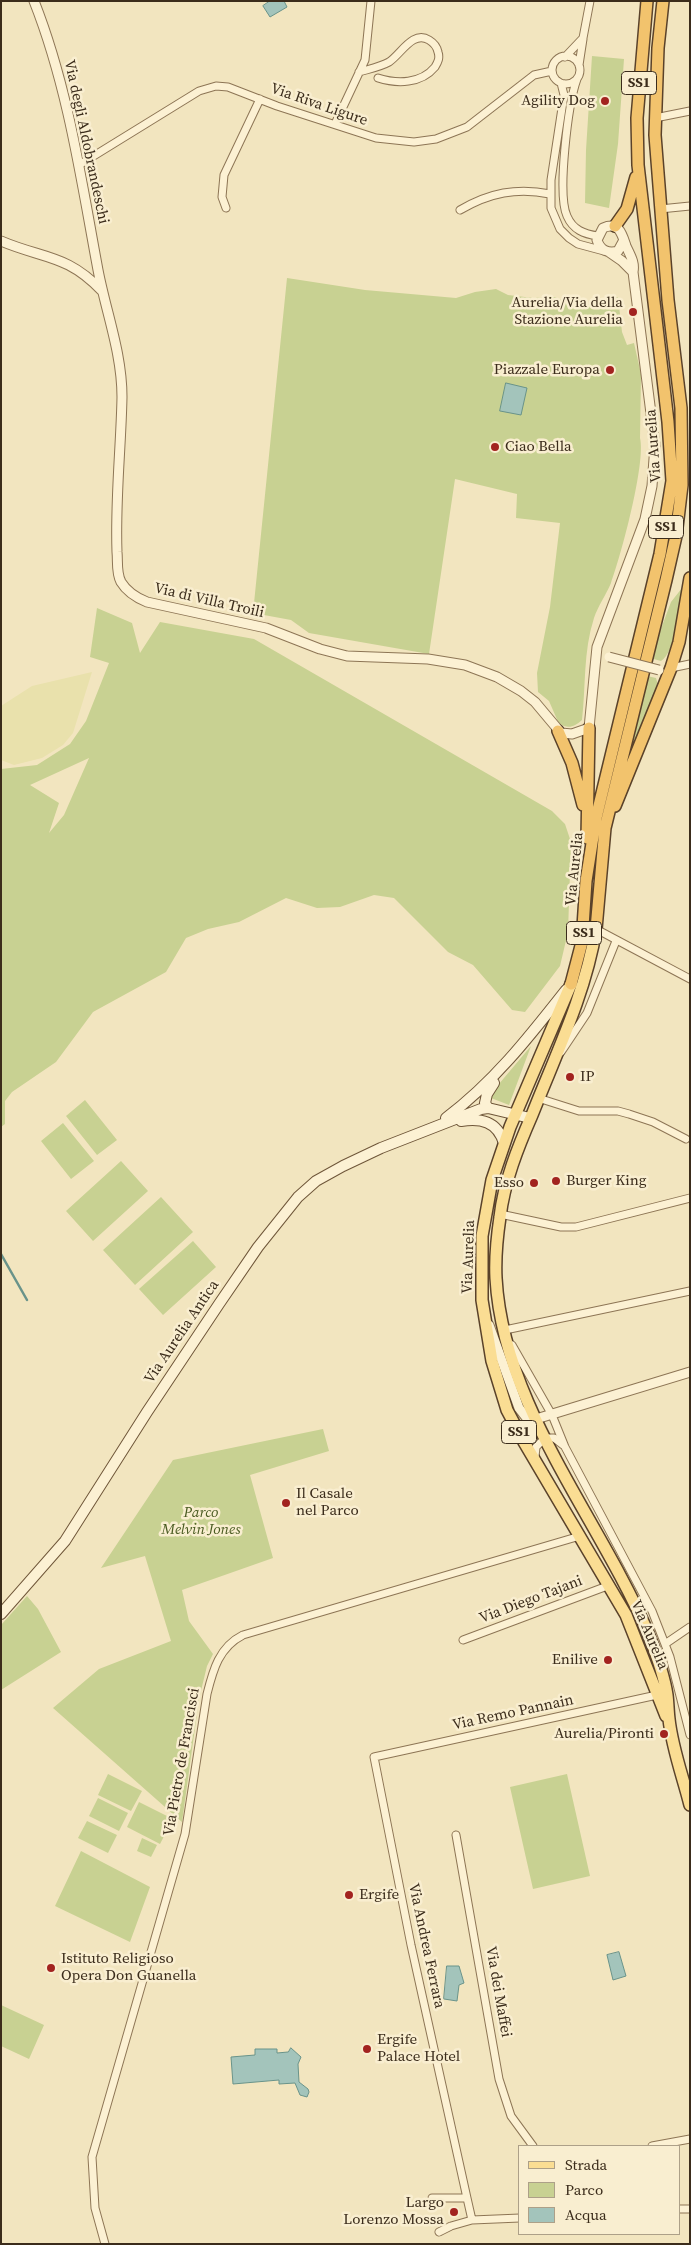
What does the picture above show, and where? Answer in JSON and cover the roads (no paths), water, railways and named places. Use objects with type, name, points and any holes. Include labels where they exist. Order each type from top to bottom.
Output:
[{"type":"highway","name":"Via Aurelia","points":[[571,984],[579,960],[584,933],[586,881],[596,818],[660,554],[668,515],[672,481],[668,422],[638,165],[637,118],[647,1]]},
{"type":"highway","name":"Via Aurelia","points":[[596,929],[603,838],[611,798],[666,580],[678,518],[682,485],[683,446],[660,209],[655,118],[658,48],[663,1]]},
{"type":"highway","points":[[615,226],[628,204],[638,165]]},
{"type":"highway","points":[[675,361],[690,413]]},
{"type":"highway","points":[[603,838],[671,668],[690,578]]},
{"type":"highway","points":[[586,881],[589,728]]},
{"type":"highway","points":[[558,731],[577,778],[587,822]]},
{"type":"main road","name":"Via Aurelia","points":[[596,929],[588,972],[511,1169],[500,1214],[496,1277],[506,1334],[527,1400],[545,1438],[628,1589],[656,1654],[666,1689],[669,1720],[690,1805]]},
{"type":"main road","name":"Via Aurelia","points":[[571,984],[515,1114],[492,1180],[484,1225],[481,1289],[484,1315],[492,1360],[514,1425],[610,1585],[638,1640],[657,1695],[669,1720]]},
{"type":"main road","points":[[488,1108],[484,1103],[486,1096],[506,1065],[571,984]]},
{"type":"main road","points":[[438,1125],[470,1100],[506,1065]]},
{"type":"main road","points":[[438,1125],[488,1108],[530,1118]]},
{"type":"main road","points":[[438,1125],[473,1119],[481,1120],[495,1127],[504,1143]]},
{"type":"main road","name":"Via Aurelia Antica","points":[[1,1614],[66,1542],[147,1412],[219,1304],[258,1247],[298,1197],[316,1181],[338,1168],[438,1125]]},
{"type":"street","name":"Via degli Aldobrandeschi","points":[[34,1],[58,70],[79,165],[103,292]]},
{"type":"street","points":[[335,124],[365,60],[370,1]]},
{"type":"street","points":[[590,1],[579,75],[573,90],[567,136],[563,204],[569,221],[577,229],[585,234],[598,236]]},
{"type":"street","points":[[359,72],[387,63],[399,55],[411,41],[417,38],[426,38],[433,42],[438,51],[439,59],[436,65],[422,78],[390,82],[378,78]]},
{"type":"street","points":[[577,79],[568,84],[561,83],[554,78],[552,71],[556,62],[565,57],[583,38]]},
{"type":"street","points":[[565,57],[573,58],[579,65]]},
{"type":"street","name":"Via Riva Ligure","points":[[79,165],[205,88],[216,86],[228,87],[260,100],[390,141],[414,142],[436,139],[458,131],[477,120],[534,75],[552,71]]},
{"type":"street","points":[[561,83],[564,95],[550,194],[553,215],[564,234],[578,244],[607,252],[618,251],[624,240],[622,232],[615,226],[603,228],[598,236],[598,244],[607,252],[622,261],[633,272]]},
{"type":"street","points":[[226,208],[222,197],[224,175],[260,100]]},
{"type":"street","points":[[655,118],[690,111]]},
{"type":"street","points":[[460,210],[479,201],[515,190],[550,194]]},
{"type":"street","points":[[660,209],[690,206]]},
{"type":"street","name":"Via Aurelia","points":[[589,728],[596,653],[602,632],[645,519],[654,467],[655,444],[651,402],[633,262],[624,240]]},
{"type":"street","points":[[1,241],[70,265],[86,275],[103,292]]},
{"type":"street","name":"Via di Villa Troili","points":[[103,292],[117,350],[121,378],[116,536],[120,578],[130,593],[152,604],[266,628],[337,654],[428,659],[465,665],[497,677],[521,691],[538,705],[558,731]]},
{"type":"street","points":[[596,653],[659,670],[667,670],[690,664]]},
{"type":"street","points":[[558,731],[572,734],[589,728]]},
{"type":"street","points":[[596,929],[690,979]]},
{"type":"street","name":"Via Aurelia","points":[[554,1061],[575,1034],[587,1013],[616,940]]},
{"type":"street","points":[[538,1098],[578,1111],[618,1111],[630,1114],[653,1122],[686,1139]]},
{"type":"street","points":[[500,1214],[561,1227],[576,1227],[690,1198]]},
{"type":"street","points":[[506,1334],[690,1291]]},
{"type":"street","points":[[484,1315],[497,1342],[519,1408],[526,1416],[536,1419],[690,1372]]},
{"type":"street","name":"Via Aurelia","points":[[506,1334],[552,1415],[565,1447],[647,1600],[665,1644],[690,1735]]},
{"type":"street","points":[[536,1462],[536,1447],[545,1438],[557,1439],[565,1447]]},
{"type":"street","name":"Via Pietro de Francisci","points":[[105,2244],[95,2208],[92,2157],[185,1834],[207,1694],[212,1673],[221,1654],[233,1641],[243,1635],[580,1536]]},
{"type":"street","points":[[628,1564],[628,1589]]},
{"type":"street","name":"Via Diego Tajani","points":[[463,1640],[610,1585]]},
{"type":"street","points":[[665,1644],[690,1628]]},
{"type":"street","name":"Via Remo Pannain","points":[[374,1757],[657,1695]]},
{"type":"street","name":"Via Andrea Ferrara","points":[[374,1757],[411,1945],[467,2198]]},
{"type":"street","name":"Via dei Maffei","points":[[456,1835],[499,2079],[512,2116],[532,2145]]},
{"type":"street","points":[[657,2145],[690,2139]]},
{"type":"street","points":[[432,2198],[467,2198],[472,2220]]},
{"type":"street","points":[[439,2232],[451,2226],[472,2220],[518,2218]]},
{"type":"water","points":[[270,1],[284,1],[287,7],[270,17],[263,6]]},
{"type":"water","points":[[506,383],[527,388],[521,415],[500,411]]},
{"type":"water","points":[[619,1952],[626,1976],[613,1980],[607,1955]]},
{"type":"water","points":[[447,1966],[459,1966],[464,1983],[459,1985],[457,2001],[444,1999]]},
{"type":"water","points":[[291,2048],[301,2057],[298,2064],[299,2082],[308,2089],[307,2097],[300,2095],[295,2083],[279,2084],[279,2080],[233,2084],[231,2057],[255,2055],[255,2049],[277,2049],[277,2053],[288,2052]]},
{"type":"waterway","points":[[1,1254],[27,1300]]},
{"type":"place","name":"Agility Dog","points":[[605,101]]},
{"type":"place","name":"Aurelia/Via della Stazione Aurelia","points":[[633,312]]},
{"type":"place","name":"Piazzale Europa","points":[[610,370]]},
{"type":"place","name":"Ciao Bella","points":[[495,447]]},
{"type":"place","name":"IP","points":[[570,1077]]},
{"type":"place","name":"Burger King","points":[[556,1181]]},
{"type":"place","name":"Esso","points":[[534,1183]]},
{"type":"place","name":"Il Casale nel Parco","points":[[286,1503]]},
{"type":"place","name":"Enilive","points":[[608,1660]]},
{"type":"place","name":"Aurelia/Pironti","points":[[664,1734]]},
{"type":"place","name":"Ergife","points":[[349,1895]]},
{"type":"place","name":"Istituto Religioso Opera Don Guanella","points":[[51,1968]]},
{"type":"place","name":"Ergife Palace Hotel","points":[[367,2049]]},
{"type":"place","name":"Largo Lorenzo Mossa","points":[[454,2212]]},
{"type":"park label","name":"Parco Melvin Jones","points":[[201,1522]]}]
